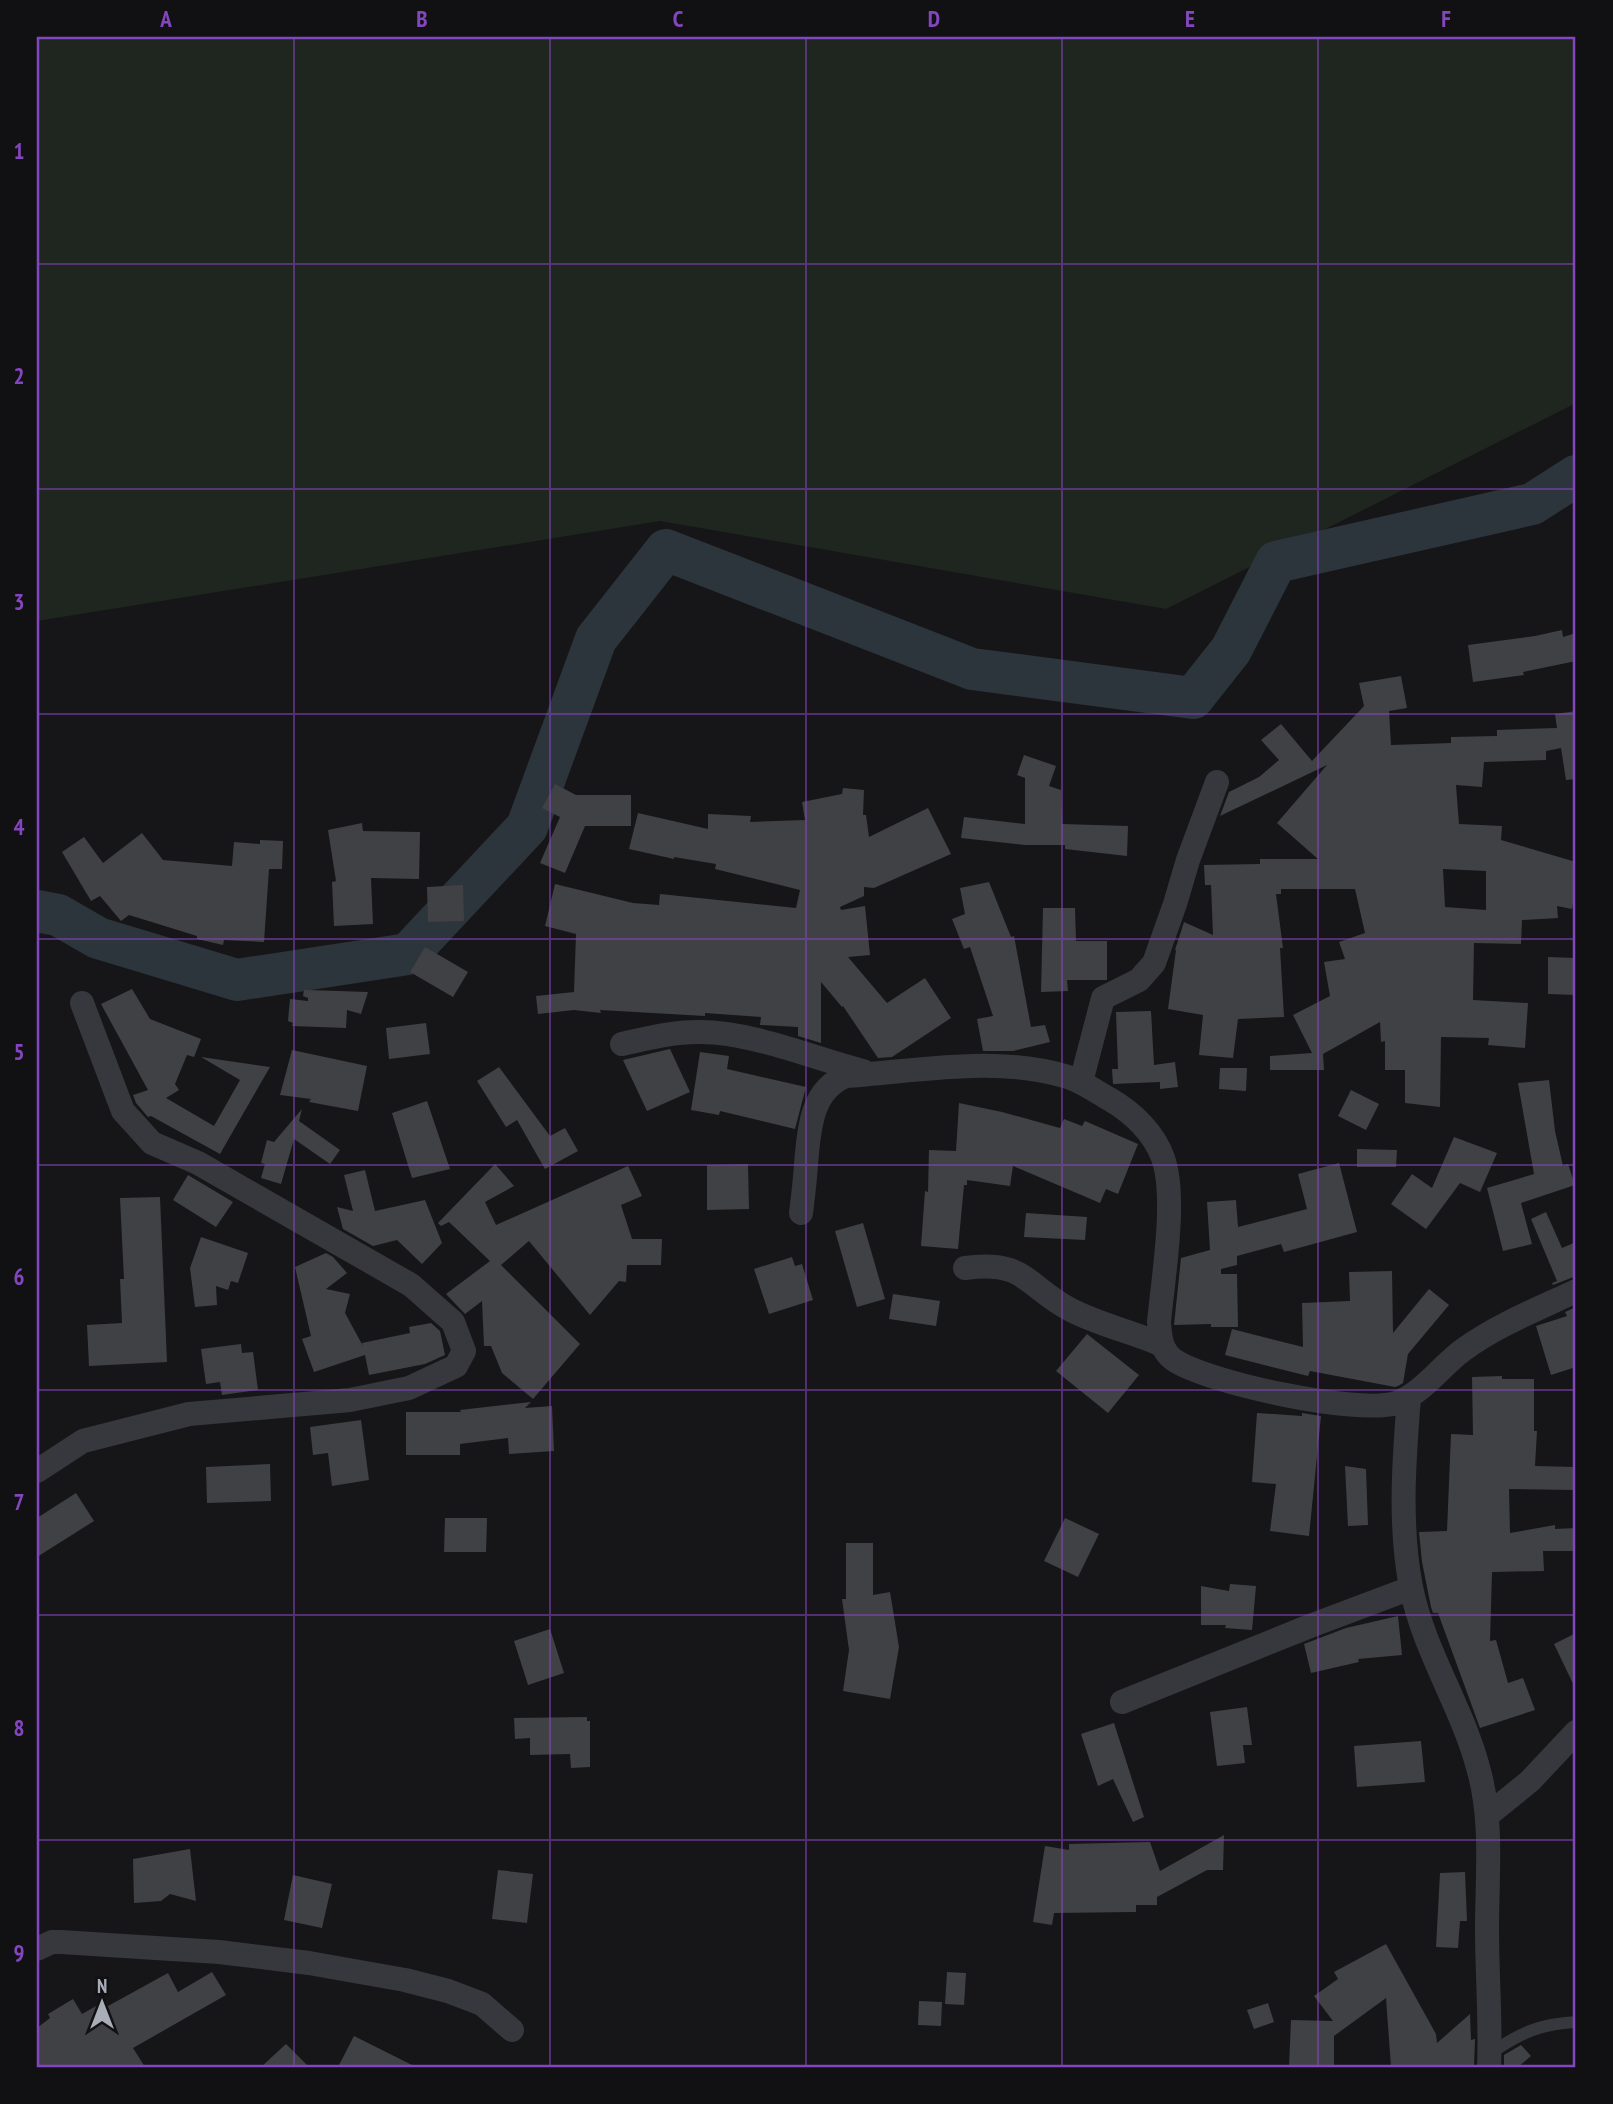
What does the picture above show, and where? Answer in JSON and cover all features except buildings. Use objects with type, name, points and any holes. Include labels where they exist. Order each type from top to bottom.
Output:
[{"type":"street","points":[[1082,1082],[1104,998],[1139,980],[1147,973],[1160,950],[1188,859],[1217,782]]},
{"type":"street","points":[[37,1471],[83,1441],[188,1414],[350,1400],[409,1388],[456,1366],[464,1351],[453,1321],[411,1284],[198,1163],[152,1143],[123,1111],[82,1003]]},
{"type":"street","points":[[622,1044],[664,1034],[723,1034],[874,1074]]},
{"type":"street","points":[[801,1213],[806,1145],[811,1118],[817,1104],[837,1080],[846,1076],[955,1067],[997,1067],[1056,1074],[1082,1082],[1140,1122],[1163,1157],[1169,1203],[1158,1322],[1163,1345],[1173,1360],[1194,1371],[1240,1386],[1344,1405],[1388,1405],[1409,1397],[1465,1349],[1506,1324],[1576,1291]]},
{"type":"street","points":[[965,1268],[991,1265],[1018,1273],[1072,1311],[1163,1345]]},
{"type":"street","points":[[1409,1397],[1404,1516],[1411,1588],[1425,1631],[1471,1743],[1488,1815],[1489,2061]]},
{"type":"street","points":[[1122,1702],[1411,1588]]},
{"type":"street","points":[[1488,1815],[1530,1781],[1576,1732]]},
{"type":"street","points":[[37,1949],[52,1942],[61,1942],[219,1952],[309,1963],[405,1980],[448,1991],[482,2004],[512,2030]]},
{"type":"lane","points":[[1489,2061],[1513,2037],[1536,2028],[1576,2022]]},
{"type":"shaded area","points":[[37,37],[1576,37],[1576,403],[1166,609],[660,521],[37,621]]},
{"type":"waterway","points":[[37,911],[58,915],[98,938],[237,980],[408,954],[527,827],[596,639],[666,550],[972,669],[1193,698],[1231,650],[1276,562],[1532,504],[1576,476]]}]
